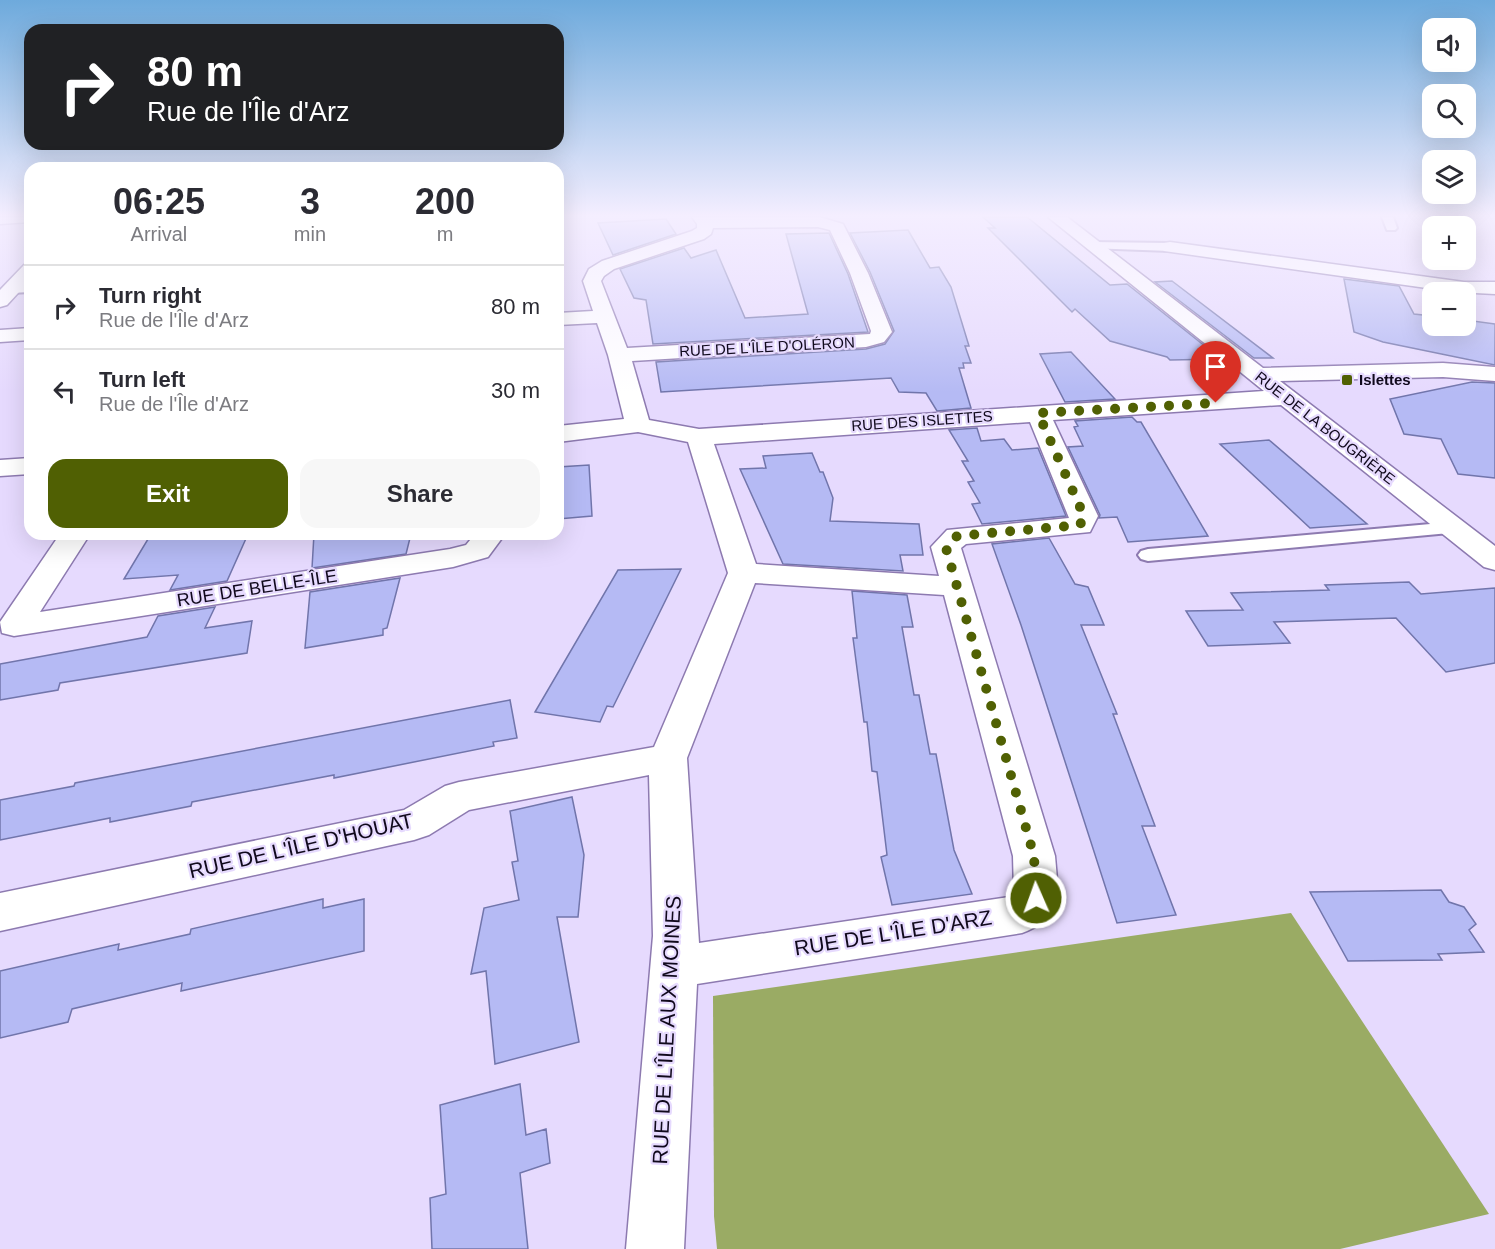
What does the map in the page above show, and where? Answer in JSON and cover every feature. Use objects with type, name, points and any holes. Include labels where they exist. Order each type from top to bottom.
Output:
[{"type":"street","points":[[595,275],[592,281],[619,355],[638,425]]},
{"type":"street","name":"RUE DE L'ÎLE D'OLÉRON","points":[[619,355],[866,341],[877,338],[882,332],[860,275]]},
{"type":"street","name":"RUE DE LA BOUGRIÈRE","points":[[1129,275],[1495,561]]},
{"type":"street","points":[[1373,275],[1464,288],[1495,288]]},
{"type":"street","points":[[14,293],[24,278]]},
{"type":"street","points":[[564,319],[604,317]]},
{"type":"street","points":[[0,336],[24,334]]},
{"type":"street","points":[[1257,375],[1443,370],[1495,374]]},
{"type":"street","name":"RUE DES ISLETTES","points":[[564,433],[638,425],[699,437],[1287,398]]},
{"type":"street","name":"RUE DE L'ÎLE D'ARZ","points":[[674,967],[1022,914],[1036,898],[1034,856],[946,548],[957,536],[1080,525],[1084,516],[1038,413]]},
{"type":"street","points":[[699,437],[743,573],[956,586]]},
{"type":"street","points":[[0,468],[24,466]]},
{"type":"street","name":"RUE DE BELLE-ÎLE","points":[[7,627],[71,540]]},
{"type":"street","name":"RUE DE BELLE-ÎLE","points":[[7,627],[453,558],[477,551],[485,540]]},
{"type":"street","name":"RUE DE L'ÎLE AUX MOINES","points":[[655,1249],[676,936],[668,758],[743,573]]},
{"type":"street","name":"RUE DE L'ÎLE D'HOUAT","points":[[0,912],[414,824],[459,797],[668,758]]},
{"type":"lane","points":[[1148,555],[1453,528]]},
{"type":"green space","points":[[1291,913],[1489,1214],[1340,1249],[717,1249],[714,1216],[713,996]]},
{"type":"building","points":[[623,275],[727,275],[745,318],[808,314],[797,275],[848,275],[868,332],[653,344],[646,300],[634,298]]},
{"type":"building","points":[[871,275],[944,275],[951,287],[969,346],[965,346],[971,363],[963,363],[964,368],[959,368],[971,408],[937,411],[926,393],[899,392],[891,378],[661,392],[656,362],[866,349],[885,344],[894,331]]},
{"type":"building","points":[[1035,275],[1098,275],[1110,285],[1127,284],[1221,359],[1170,360],[1167,357],[1110,341],[1075,309],[1072,312]]},
{"type":"building","points":[[1344,279],[1399,286],[1414,314],[1422,315],[1422,336],[1476,336],[1476,321],[1495,324],[1495,365],[1383,342],[1354,332]]},
{"type":"building","points":[[1172,281],[1273,358],[1254,358],[1155,282]]},
{"type":"building","points":[[1071,352],[1115,399],[1065,402],[1040,354]]},
{"type":"building","points":[[1472,382],[1495,383],[1495,478],[1458,474],[1441,439],[1404,434],[1390,399]]},
{"type":"building","points":[[1132,417],[1137,422],[1141,422],[1208,536],[1128,542],[1117,517],[1099,518],[1100,515],[1068,447],[1083,446],[1074,427],[1078,426],[1075,421]]},
{"type":"building","points":[[977,428],[981,441],[1004,439],[1012,450],[1038,448],[1066,516],[982,524],[972,504],[980,503],[968,482],[974,481],[962,461],[968,461],[949,430]]},
{"type":"building","points":[[1269,440],[1367,524],[1310,528],[1220,444]]},
{"type":"building","points":[[812,453],[820,472],[823,472],[833,498],[830,521],[919,524],[923,555],[900,555],[903,571],[783,564],[740,469],[766,468],[763,456]]},
{"type":"building","points":[[589,465],[592,516],[564,518],[564,467]]},
{"type":"building","points":[[1049,538],[1075,584],[1088,587],[1104,625],[1081,625],[1117,714],[1113,714],[1155,826],[1142,826],[1176,915],[1117,923],[1021,625],[992,544]]},
{"type":"building","points":[[147,540],[245,540],[227,581],[170,590],[178,575],[124,579]]},
{"type":"building","points":[[314,540],[410,540],[406,554],[312,568]]},
{"type":"building","points":[[681,569],[613,707],[607,706],[600,722],[535,712],[618,570]]},
{"type":"building","points":[[400,578],[387,628],[383,629],[383,635],[305,648],[310,592]]},
{"type":"building","points":[[1409,582],[1421,594],[1495,588],[1495,663],[1446,672],[1396,618],[1274,622],[1290,643],[1208,646],[1186,611],[1243,610],[1231,593],[1329,590],[1325,585]]},
{"type":"building","points":[[852,591],[907,595],[913,627],[902,627],[914,695],[919,695],[930,754],[936,754],[954,850],[972,894],[892,905],[881,857],[887,855],[877,772],[872,771],[867,722],[864,722],[853,638],[857,638]]},
{"type":"building","points":[[215,607],[205,628],[252,621],[247,653],[60,683],[58,690],[0,700],[0,664],[147,637],[158,616]]},
{"type":"building","points":[[510,700],[517,738],[493,742],[494,746],[334,778],[334,775],[192,802],[191,806],[110,822],[110,818],[0,840],[0,800],[74,786],[75,783]]},
{"type":"building","points":[[572,797],[584,855],[578,917],[557,917],[579,1042],[495,1064],[486,971],[471,974],[484,908],[519,900],[512,862],[518,861],[510,811]]},
{"type":"building","points":[[1441,890],[1449,902],[1464,907],[1476,924],[1469,930],[1484,952],[1438,954],[1442,960],[1348,961],[1310,892]]},
{"type":"building","points":[[323,899],[323,908],[364,899],[364,951],[181,991],[182,983],[72,1009],[68,1022],[0,1038],[0,971],[119,944],[118,950],[190,934],[191,929]]},
{"type":"building","points":[[520,1084],[526,1135],[546,1129],[550,1163],[520,1173],[528,1249],[432,1249],[430,1198],[446,1194],[440,1105]]},
{"type":"place","name":"Islettes","points":[[1347,380]]},
{"type":"route","points":[[1036,898],[1034,856],[946,548],[957,536],[1069,528],[1080,525],[1084,516],[1038,413],[1216,403]]}]
